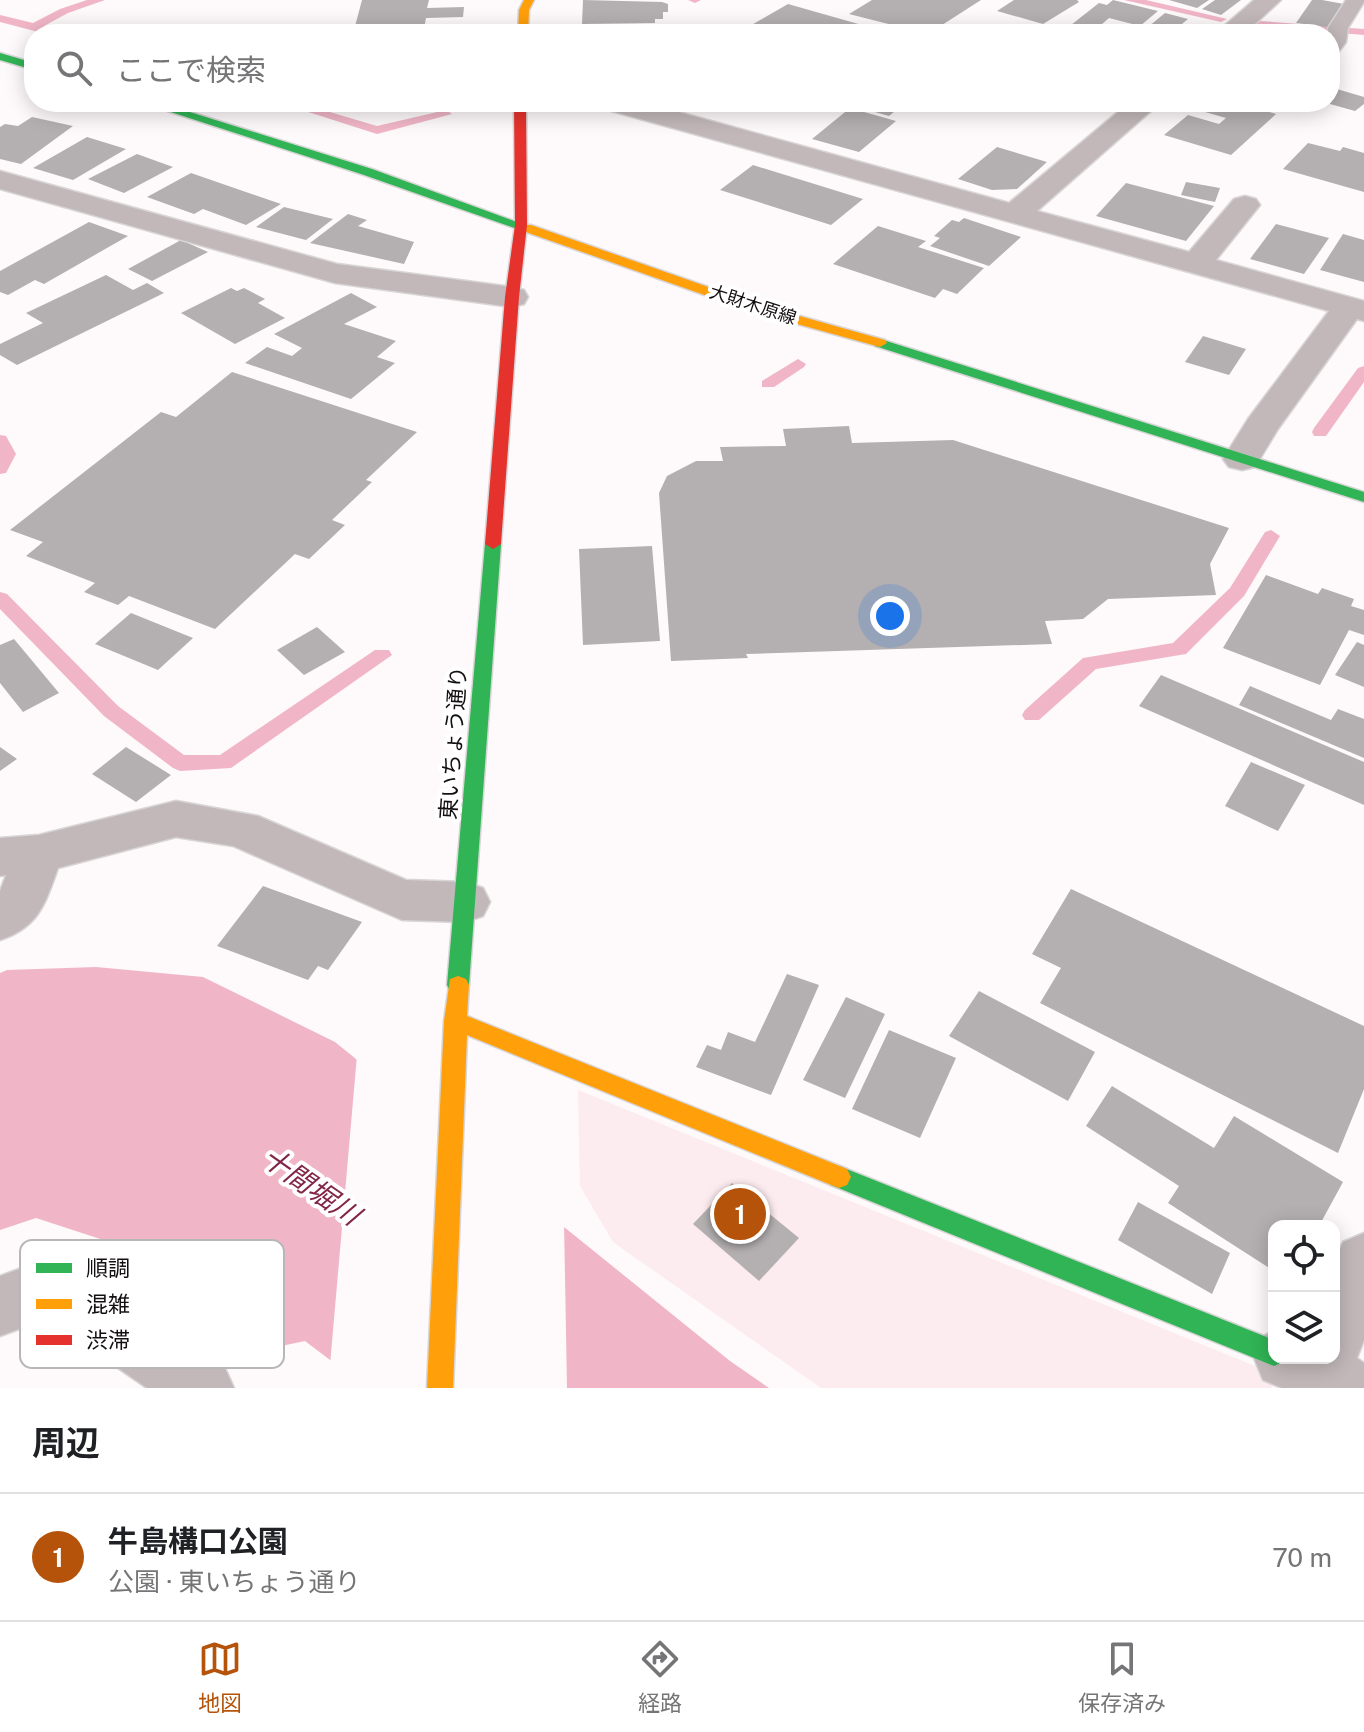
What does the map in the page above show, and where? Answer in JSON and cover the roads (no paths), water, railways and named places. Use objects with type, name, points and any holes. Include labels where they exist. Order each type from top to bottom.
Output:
[{"type":"main road","points":[[523,24],[524,10],[529,0]]},
{"type":"main road","points":[[0,56],[24,64]]},
{"type":"main road","name":"大財木原線","points":[[178,112],[368,172],[752,307],[922,355],[1364,497]]},
{"type":"main road","name":"東いちょう通り","points":[[440,1388],[455,1021],[512,297],[521,225],[520,112]]},
{"type":"main road","points":[[455,1021],[1315,1365]]},
{"type":"street","points":[[1240,24],[1269,0]]},
{"type":"street","points":[[647,112],[1356,309],[1261,427],[1242,459]]},
{"type":"street","points":[[1015,214],[1135,112]]},
{"type":"street","points":[[0,180],[335,273],[512,297]]},
{"type":"street","points":[[1196,264],[1245,205]]},
{"type":"street","points":[[0,920],[20,903],[20,856],[176,819],[241,829],[402,900],[465,902]]},
{"type":"street","points":[[1315,1365],[1364,1262]]},
{"type":"street","points":[[0,1306],[20,1299]]},
{"type":"street","points":[[172,1368],[202,1388]]},
{"type":"lane","points":[[1340,28],[1356,0]]},
{"type":"water","name":"十間堀川","points":[[96,967],[203,977],[335,1042],[730,1361],[769,1388],[367,1388],[305,1341],[284,1345],[284,1240],[103,1240],[36,1218],[0,1230],[0,973],[7,970]]},
{"type":"waterway","points":[[40,24],[64,11],[99,0]]},
{"type":"waterway","points":[[1130,0],[1221,19]]},
{"type":"waterway","points":[[0,18],[24,25]]},
{"type":"waterway","points":[[1340,30],[1364,32]]},
{"type":"waterway","points":[[317,112],[377,130],[446,114]]},
{"type":"waterway","points":[[768,384],[798,364]]},
{"type":"waterway","points":[[1320,432],[1364,371]]},
{"type":"waterway","points":[[0,440],[8,454],[0,469]]},
{"type":"waterway","points":[[1032,715],[1090,663],[1179,649],[1237,592],[1271,536]]},
{"type":"waterway","points":[[0,598],[111,711],[180,763],[224,763],[382,655]]},
{"type":"place","name":"牛島構口公園","points":[[740,1214]]}]
